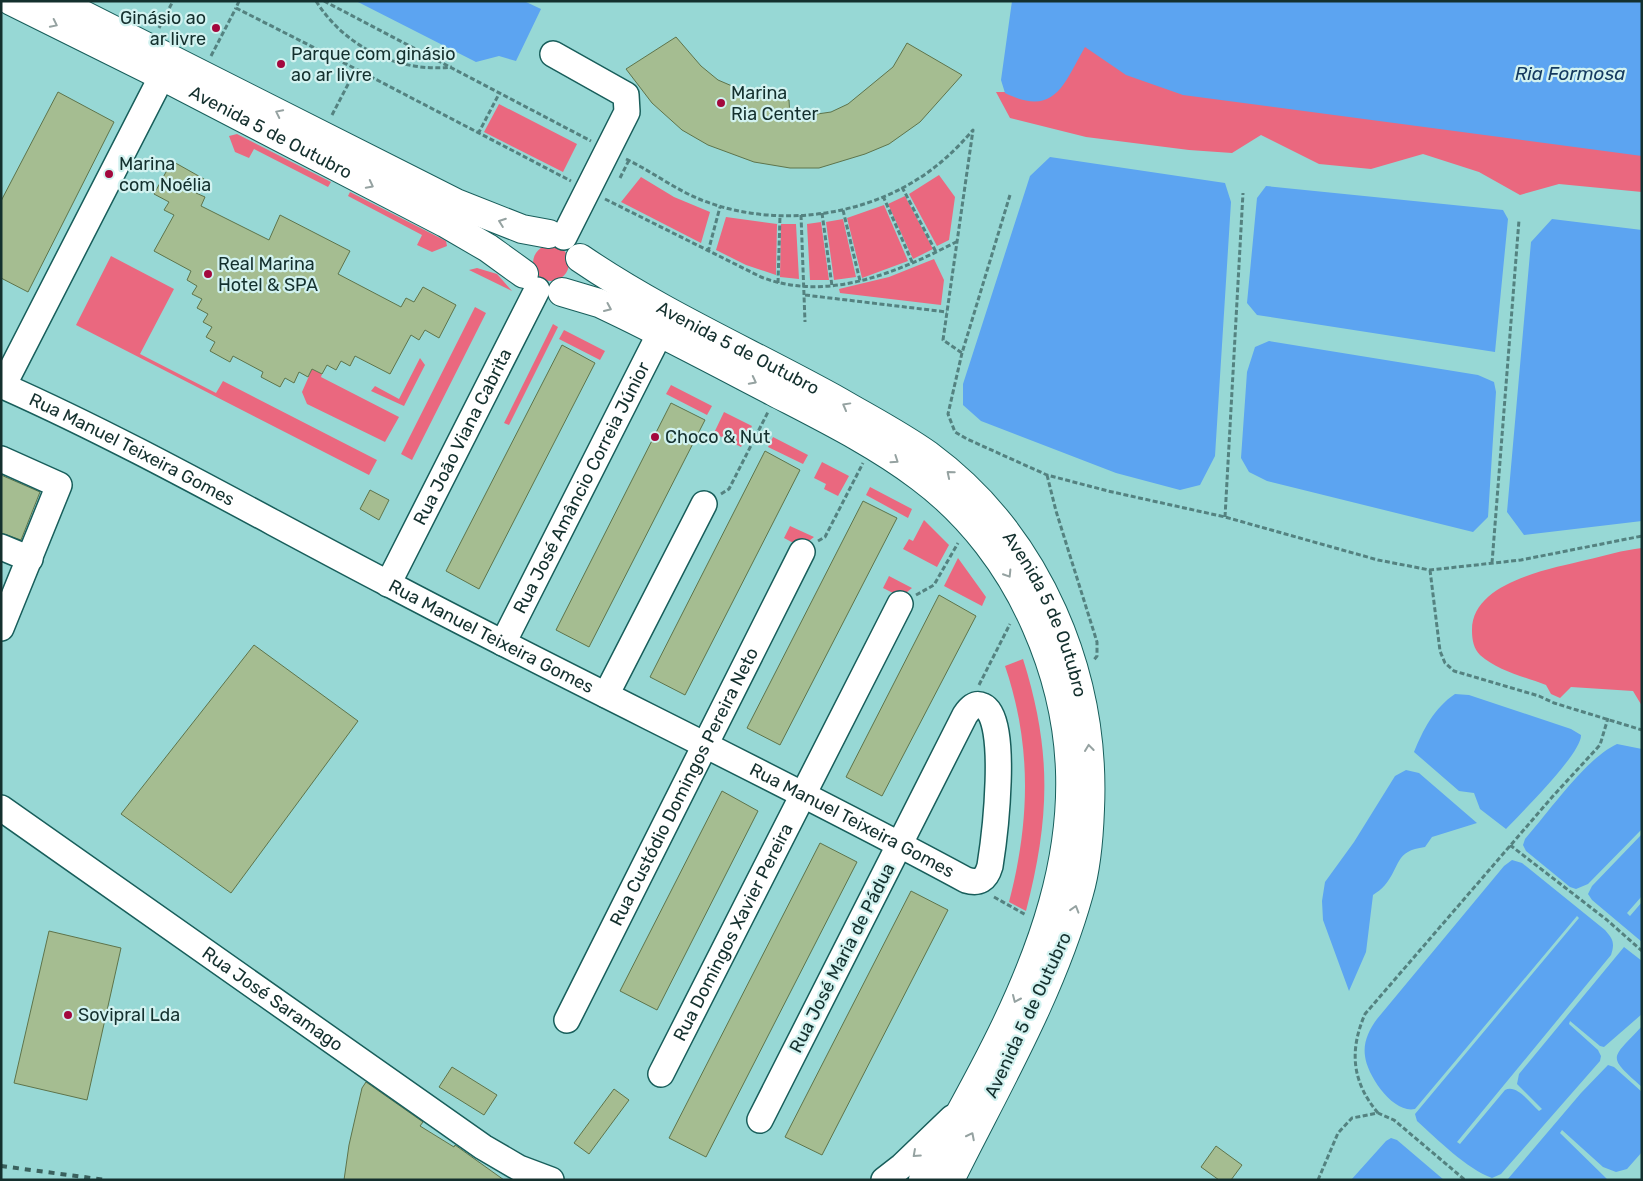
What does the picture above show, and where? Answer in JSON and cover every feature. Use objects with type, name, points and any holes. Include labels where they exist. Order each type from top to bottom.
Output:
[{"type":"main road","name":"Avenida 5 de Outubro","points":[[11,1],[162,76],[445,223],[488,248],[541,285],[599,304],[660,333],[872,445],[920,477],[970,523],[1004,567],[1044,643],[1063,711],[1072,775],[1067,841],[1061,876],[1050,918],[1036,954],[963,1108],[923,1180]]},
{"type":"main road","name":"Avenida 5 de Outubro","points":[[56,1],[179,64],[323,134],[456,203],[522,229],[556,235]]},
{"type":"main road","points":[[556,235],[577,249],[581,266],[575,282],[541,285],[523,256],[526,248],[532,241],[556,235]]},
{"type":"main road","name":"Avenida 5 de Outubro","points":[[580,258],[636,293],[888,430],[928,456],[967,489],[1013,543],[1045,594],[1060,624],[1077,678],[1086,720],[1091,782],[1088,840],[1080,890],[1070,926],[1051,972],[950,1180]]},
{"type":"street","points":[[553,54],[626,95],[627,112],[588,190],[556,235]]},
{"type":"street","points":[[2,385],[162,76]]},
{"type":"street","name":"Rua João Viana Cabrita","points":[[388,584],[541,285]]},
{"type":"street","name":"Rua José Amâncio Correia Júnior","points":[[503,643],[660,333]]},
{"type":"street","name":"Rua Manuel Teixeira Gomes","points":[[2,385],[85,424],[217,492],[388,584],[899,844],[966,880],[975,882],[983,880],[988,875],[996,827],[999,785],[996,742],[990,712],[985,706],[978,704],[970,707],[965,715]]},
{"type":"street","points":[[1,459],[59,485],[1,628]]},
{"type":"street","points":[[606,695],[704,504]]},
{"type":"street","points":[[1,547],[30,559]]},
{"type":"street","name":"Rua Custódio Domingos Pereira Neto","points":[[567,1020],[802,552]]},
{"type":"street","name":"Rua Domingos Xavier Pereira","points":[[660,1074],[900,604]]},
{"type":"street","name":"Rua José Maria de Pádua","points":[[760,1120],[965,715]]},
{"type":"street","name":"Rua José Saramago","points":[[1,808],[483,1147],[519,1168],[551,1180]]},
{"type":"street","points":[[884,1180],[925,1145],[963,1108]]},
{"type":"path","points":[[158,30],[173,1]]},
{"type":"path","points":[[202,53],[211,58],[239,1]]},
{"type":"path","points":[[316,1],[340,32],[371,52],[406,65],[424,68],[452,67]]},
{"type":"path","points":[[324,1],[500,92],[678,189],[720,206],[749,213],[780,216],[822,213],[843,210],[883,196],[902,187],[948,156],[972,130],[943,340],[962,353]]},
{"type":"path","points":[[236,8],[708,252],[778,283],[804,288],[860,281],[912,264],[958,241]]},
{"type":"path","points":[[323,134],[356,69]]},
{"type":"path","points":[[478,134],[500,92]]},
{"type":"path","points":[[902,187],[936,252]]},
{"type":"path","points":[[1225,517],[1243,193]]},
{"type":"path","points":[[1010,195],[962,353],[948,414],[955,432],[967,439],[1047,474],[1108,491],[1225,517],[1378,560],[1430,570],[1521,560],[1642,536]]},
{"type":"path","points":[[883,196],[912,264]]},
{"type":"path","points":[[708,252],[720,206]]},
{"type":"path","points":[[843,210],[860,281]]},
{"type":"path","points":[[822,213],[832,286]]},
{"type":"path","points":[[801,215],[805,322]]},
{"type":"path","points":[[778,283],[780,216]]},
{"type":"path","points":[[1492,563],[1518,220]]},
{"type":"path","points":[[805,295],[947,312]]},
{"type":"path","points":[[704,504],[729,489],[778,394]]},
{"type":"path","points":[[802,552],[825,537],[872,445]]},
{"type":"path","points":[[1047,474],[1056,511],[1097,642],[1097,656],[1077,678]]},
{"type":"path","points":[[900,604],[934,585],[970,523]]},
{"type":"path","points":[[1430,570],[1440,650],[1445,663],[1454,671],[1539,696],[1554,703],[1642,730]]},
{"type":"path","points":[[965,715],[1022,598]]},
{"type":"path","points":[[1465,1180],[1394,1120],[1378,1113],[1366,1099],[1356,1067],[1354,1048],[1357,1032],[1365,1014],[1510,845],[1600,745],[1608,718]]},
{"type":"path","points":[[1510,845],[1608,920],[1642,951]]},
{"type":"path","points":[[1008,905],[1025,915]]},
{"type":"path","points":[[1318,1180],[1338,1133],[1352,1118],[1378,1113]]},
{"type":"shaded area","points":[[1084,44],[1642,154],[1642,192],[1559,184],[1520,195],[1479,172],[1423,154],[1371,169],[1319,164],[1261,135],[1232,153],[1189,150],[1086,137],[1010,118],[996,92],[1007,92]]},
{"type":"shaded area","points":[[499,104],[577,144],[563,172],[484,132]]},
{"type":"shaded area","points":[[237,134],[331,182],[328,187],[254,149],[249,158],[235,152],[229,136]]},
{"type":"shaded area","points":[[939,175],[955,197],[949,240],[937,246],[909,194]]},
{"type":"shaded area","points":[[641,177],[674,197],[710,212],[701,243],[621,202]]},
{"type":"shaded area","points":[[350,192],[446,241],[447,246],[432,252],[417,245],[422,235],[348,196]]},
{"type":"shaded area","points":[[905,196],[933,249],[913,259],[888,204]]},
{"type":"shaded area","points":[[884,205],[908,261],[862,278],[847,218]]},
{"type":"shaded area","points":[[726,217],[777,224],[776,275],[746,265],[716,250]]},
{"type":"shaded area","points":[[843,219],[856,277],[834,280],[826,222]]},
{"type":"shaded area","points":[[821,222],[829,280],[810,280],[807,224]]},
{"type":"shaded area","points":[[781,224],[796,224],[799,279],[780,277]]},
{"type":"shaded area","points":[[551,245],[558,246],[564,250],[568,256],[568,270],[564,276],[558,280],[551,281],[544,280],[538,276],[534,270],[533,263],[534,256],[538,250],[544,246]]},
{"type":"shaded area","points":[[111,256],[174,289],[140,354],[216,393],[223,381],[377,460],[369,475],[76,325]]},
{"type":"shaded area","points":[[934,259],[944,280],[941,305],[840,293],[839,289],[889,277]]},
{"type":"shaded area","points":[[477,268],[497,274],[512,291],[469,270]]},
{"type":"shaded area","points":[[475,307],[486,313],[412,460],[401,454]]},
{"type":"shaded area","points":[[553,324],[558,327],[509,425],[504,423]]},
{"type":"shaded area","points":[[564,330],[605,351],[600,360],[559,339]]},
{"type":"shaded area","points":[[420,358],[425,365],[404,406],[371,391],[375,386],[399,399]]},
{"type":"shaded area","points":[[312,369],[322,374],[321,377],[399,417],[385,442],[307,404],[302,392]]},
{"type":"shaded area","points":[[671,385],[712,406],[707,415],[666,394]]},
{"type":"shaded area","points":[[724,412],[752,426],[741,447],[714,433]]},
{"type":"shaded area","points":[[773,437],[808,455],[803,464],[768,447]]},
{"type":"shaded area","points":[[822,462],[849,476],[838,496],[824,489],[826,484],[814,478]]},
{"type":"shaded area","points":[[870,487],[912,509],[908,518],[866,495]]},
{"type":"shaded area","points":[[924,520],[949,545],[937,567],[903,549],[909,539],[913,541]]},
{"type":"shaded area","points":[[790,526],[814,537],[801,547],[784,538]]},
{"type":"shaded area","points":[[1642,548],[1642,706],[1633,691],[1571,687],[1560,698],[1551,694],[1546,685],[1512,673],[1487,661],[1476,650],[1472,634],[1475,614],[1484,600],[1498,589],[1515,580],[1553,568]]},
{"type":"shaded area","points":[[958,558],[986,597],[982,606],[944,586]]},
{"type":"shaded area","points":[[889,576],[912,588],[901,597],[883,588]]},
{"type":"shaded area","points":[[1023,659],[1039,724],[1044,785],[1040,845],[1026,911],[1009,902],[1021,842],[1025,784],[1024,754],[1020,725],[1005,666]]},
{"type":"water","points":[[356,1],[524,1],[541,9],[516,61],[499,56],[476,62]]},
{"type":"water","name":"Ria Formosa","points":[[1012,1],[1642,1],[1642,156],[1183,95],[1126,75],[1085,47],[1071,73],[1056,93],[1047,99],[1036,101],[1022,100],[1005,93],[1001,80]]},
{"type":"water","points":[[1050,157],[1225,183],[1231,202],[1215,456],[1200,485],[1180,490],[1116,473],[981,421],[963,405],[963,384],[1030,176]]},
{"type":"water","points":[[1266,186],[1503,210],[1508,219],[1495,352],[1257,315],[1247,303],[1257,198]]},
{"type":"water","points":[[1552,219],[1642,230],[1642,521],[1524,535],[1507,512],[1531,242]]},
{"type":"water","points":[[1269,341],[1478,375],[1494,382],[1496,392],[1488,517],[1473,532],[1267,481],[1249,472],[1241,458],[1247,372],[1255,347]]},
{"type":"water","points":[[1455,694],[1469,695],[1571,729],[1581,735],[1579,744],[1562,768],[1506,829],[1480,809],[1474,793],[1459,791],[1414,752],[1430,720],[1441,706]]},
{"type":"water","points":[[1617,744],[1642,749],[1642,829],[1588,884],[1576,889],[1570,887],[1526,851],[1523,845],[1525,839],[1592,761]]},
{"type":"water","points":[[1406,770],[1419,773],[1477,823],[1432,837],[1425,847],[1408,852],[1399,860],[1385,885],[1373,895],[1366,952],[1349,991],[1323,920],[1322,901],[1325,882],[1354,842],[1395,776]]},
{"type":"water","points":[[1642,834],[1642,896],[1627,913],[1630,916],[1642,902],[1642,942],[1592,900],[1588,894],[1592,886]]},
{"type":"water","points":[[1512,860],[1522,863],[1605,930],[1613,944],[1612,951],[1611,955],[1457,1142],[1460,1144],[1505,1090],[1510,1089],[1519,1092],[1539,1111],[1542,1109],[1517,1084],[1519,1074],[1624,947],[1642,961],[1642,1014],[1604,1047],[1600,1046],[1570,1021],[1569,1024],[1598,1050],[1601,1056],[1600,1061],[1501,1174],[1492,1178],[1482,1174],[1453,1153],[1417,1121],[1415,1114],[1579,918],[1577,916],[1415,1109],[1398,1106],[1382,1092],[1367,1064],[1365,1046],[1369,1032],[1377,1019],[1504,866]]},
{"type":"water","points":[[1642,1026],[1642,1087],[1622,1069],[1617,1057],[1624,1045]]},
{"type":"water","points":[[1608,1065],[1614,1067],[1642,1092],[1642,1152],[1627,1169],[1616,1172],[1603,1167],[1562,1130],[1560,1133],[1608,1180],[1507,1180],[1581,1093]]},
{"type":"water","points":[[1391,1138],[1397,1140],[1444,1180],[1351,1180],[1386,1141]]},
{"type":"building","name":"Marina Ria Center","points":[[676,37],[701,66],[718,80],[760,98],[789,100],[790,118],[831,112],[848,104],[893,67],[907,43],[962,75],[920,122],[889,144],[865,154],[819,168],[790,168],[754,162],[708,145],[682,130],[652,103],[626,69]]},
{"type":"building","points":[[58,92],[114,122],[28,292],[1,278],[1,201]]},
{"type":"building","points":[[172,161],[204,179],[196,193],[205,197],[201,206],[269,240],[280,215],[350,251],[338,274],[401,307],[406,298],[414,302],[423,287],[456,305],[439,338],[425,330],[419,340],[411,335],[390,374],[355,356],[350,366],[341,361],[336,370],[327,365],[322,374],[312,369],[308,377],[299,372],[294,383],[285,378],[280,387],[261,377],[263,372],[233,356],[230,362],[210,351],[215,342],[206,337],[212,327],[203,322],[208,314],[197,308],[202,299],[192,294],[197,286],[187,280],[191,271],[154,251],[174,215],[164,210],[169,202],[154,194]]},
{"type":"building","points":[[562,345],[595,363],[479,589],[446,571]]},
{"type":"building","points":[[671,403],[705,420],[589,647],[556,630]]},
{"type":"building","points":[[765,451],[800,470],[685,695],[650,677]]},
{"type":"building","points":[[1,475],[40,492],[21,540],[1,533]]},
{"type":"building","points":[[370,490],[389,500],[379,520],[360,509]]},
{"type":"building","points":[[863,501],[897,518],[780,745],[747,728]]},
{"type":"building","points":[[939,595],[976,616],[882,796],[846,777]]},
{"type":"building","points":[[254,645],[358,721],[231,893],[121,814]]},
{"type":"building","points":[[722,791],[758,811],[657,1010],[620,991]]},
{"type":"building","points":[[820,843],[857,862],[706,1157],[669,1138]]},
{"type":"building","points":[[911,891],[948,910],[822,1155],[785,1137]]},
{"type":"building","name":"Sovipral Lda","points":[[49,931],[121,948],[87,1100],[14,1083]]},
{"type":"building","points":[[452,1067],[497,1095],[484,1115],[439,1087]]},
{"type":"building","points":[[366,1082],[423,1122],[420,1126],[454,1147],[455,1145],[504,1180],[344,1180],[349,1145],[362,1088]]},
{"type":"building","points":[[614,1089],[629,1100],[589,1154],[574,1143]]},
{"type":"building","points":[[1216,1146],[1242,1165],[1231,1180],[1219,1180],[1201,1167]]},
{"type":"railway","points":[[1,1166],[106,1180]]},
{"type":"place","name":"Ginásio ao ar livre","points":[[216,28]]},
{"type":"place","name":"Parque com ginásio ao ar livre","points":[[281,64]]},
{"type":"place","name":"Marina Ria Center","points":[[721,103]]},
{"type":"place","name":"Marina com Noélia","points":[[109,174]]},
{"type":"place","name":"Real Marina Hotel & SPA","points":[[208,274]]},
{"type":"place","name":"Choco & Nut","points":[[655,437]]},
{"type":"place","name":"Sovipral Lda","points":[[68,1015]]}]
